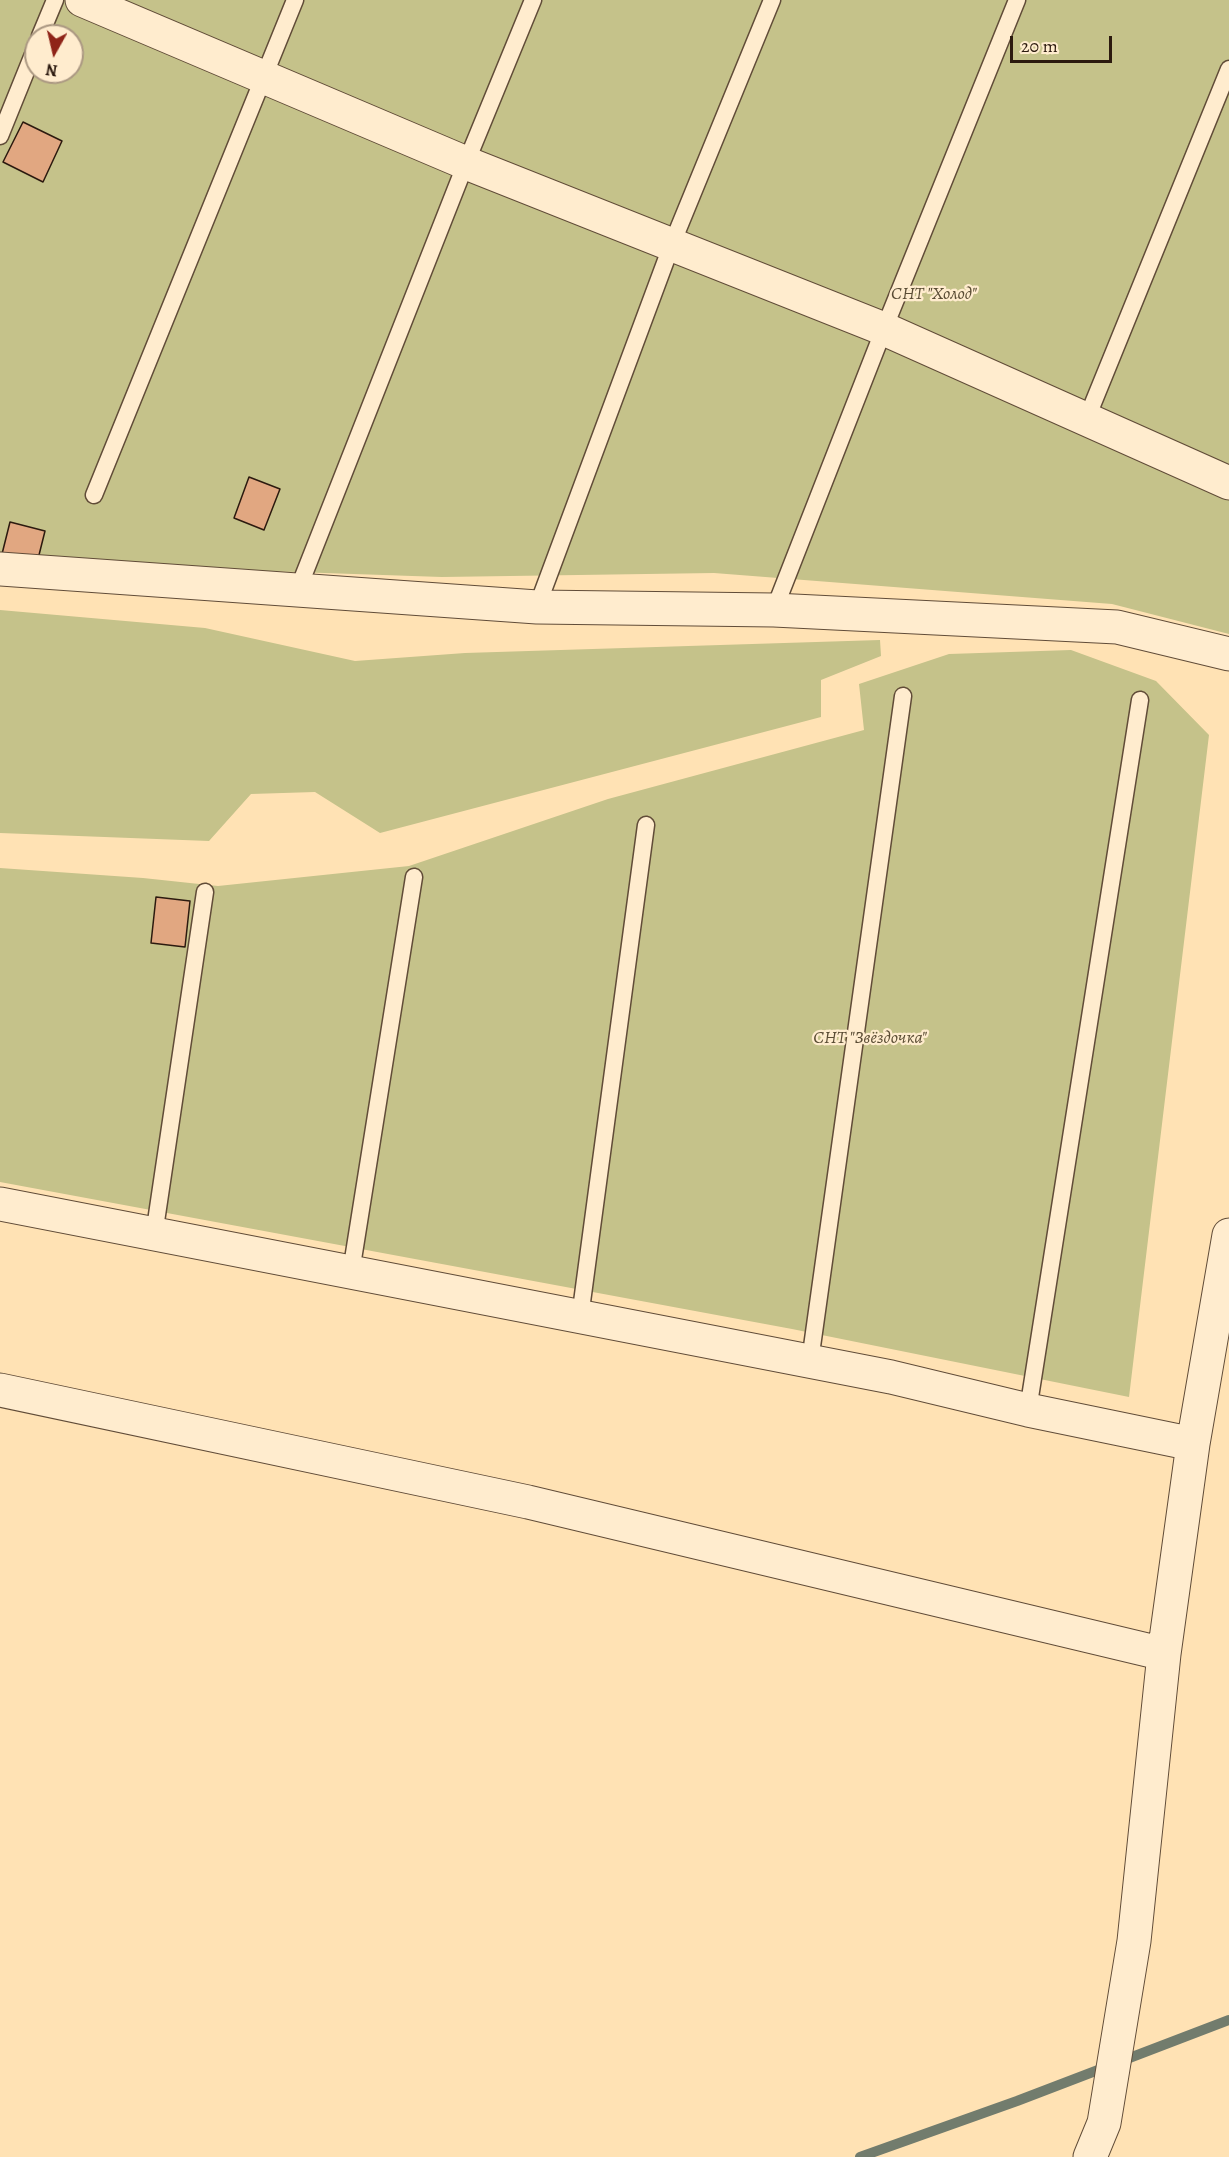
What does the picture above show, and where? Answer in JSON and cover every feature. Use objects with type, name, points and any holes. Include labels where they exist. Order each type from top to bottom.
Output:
[{"type":"street","points":[[82,0],[466,162],[884,329],[1229,483]]},
{"type":"street","points":[[0,569],[297,592],[537,607],[774,610],[1117,627],[1229,654]]},
{"type":"street","points":[[0,1204],[891,1377],[1028,1410],[1193,1444]]},
{"type":"street","points":[[1090,2157],[1104,2123],[1134,1941],[1164,1654],[1193,1444],[1228,1247]]},
{"type":"street","points":[[0,1390],[528,1502],[1164,1654]]},
{"type":"lane","points":[[45,24],[55,0]]},
{"type":"lane","points":[[94,495],[262,76],[295,0]]},
{"type":"lane","points":[[297,592],[466,162],[533,0]]},
{"type":"lane","points":[[537,607],[672,244],[772,0]]},
{"type":"lane","points":[[774,610],[884,329],[1017,0]]},
{"type":"lane","points":[[1087,418],[1229,69]]},
{"type":"lane","points":[[0,136],[24,77]]},
{"type":"lane","points":[[810,1361],[903,696]]},
{"type":"lane","points":[[1028,1410],[1140,700]]},
{"type":"lane","points":[[580,1317],[646,825]]},
{"type":"lane","points":[[351,1272],[414,877]]},
{"type":"lane","points":[[153,1235],[205,892]]},
{"type":"green space","name":"СНТ \"Холод\"","points":[[0,0],[1229,0],[1229,634],[1112,604],[714,573],[442,577],[0,562]]},
{"type":"green space","points":[[0,610],[205,628],[355,661],[465,653],[880,640],[881,656],[821,680],[821,717],[380,833],[315,792],[251,794],[209,841],[0,833]]},
{"type":"green space","name":"СНТ \"Звёздочка\"","points":[[1071,650],[1156,681],[1209,735],[1129,1397],[792,1329],[0,1182],[0,868],[143,878],[218,886],[409,866],[608,799],[864,730],[859,684],[949,654]]},
{"type":"building","points":[[23,122],[62,141],[43,182],[3,162]]},
{"type":"building","points":[[249,477],[280,489],[264,530],[234,518]]},
{"type":"building","points":[[10,522],[45,531],[37,563],[2,554]]},
{"type":"building","points":[[156,897],[190,901],[185,947],[151,943]]},
{"type":"waterway","points":[[860,2157],[1017,2101],[1229,2020]]}]
